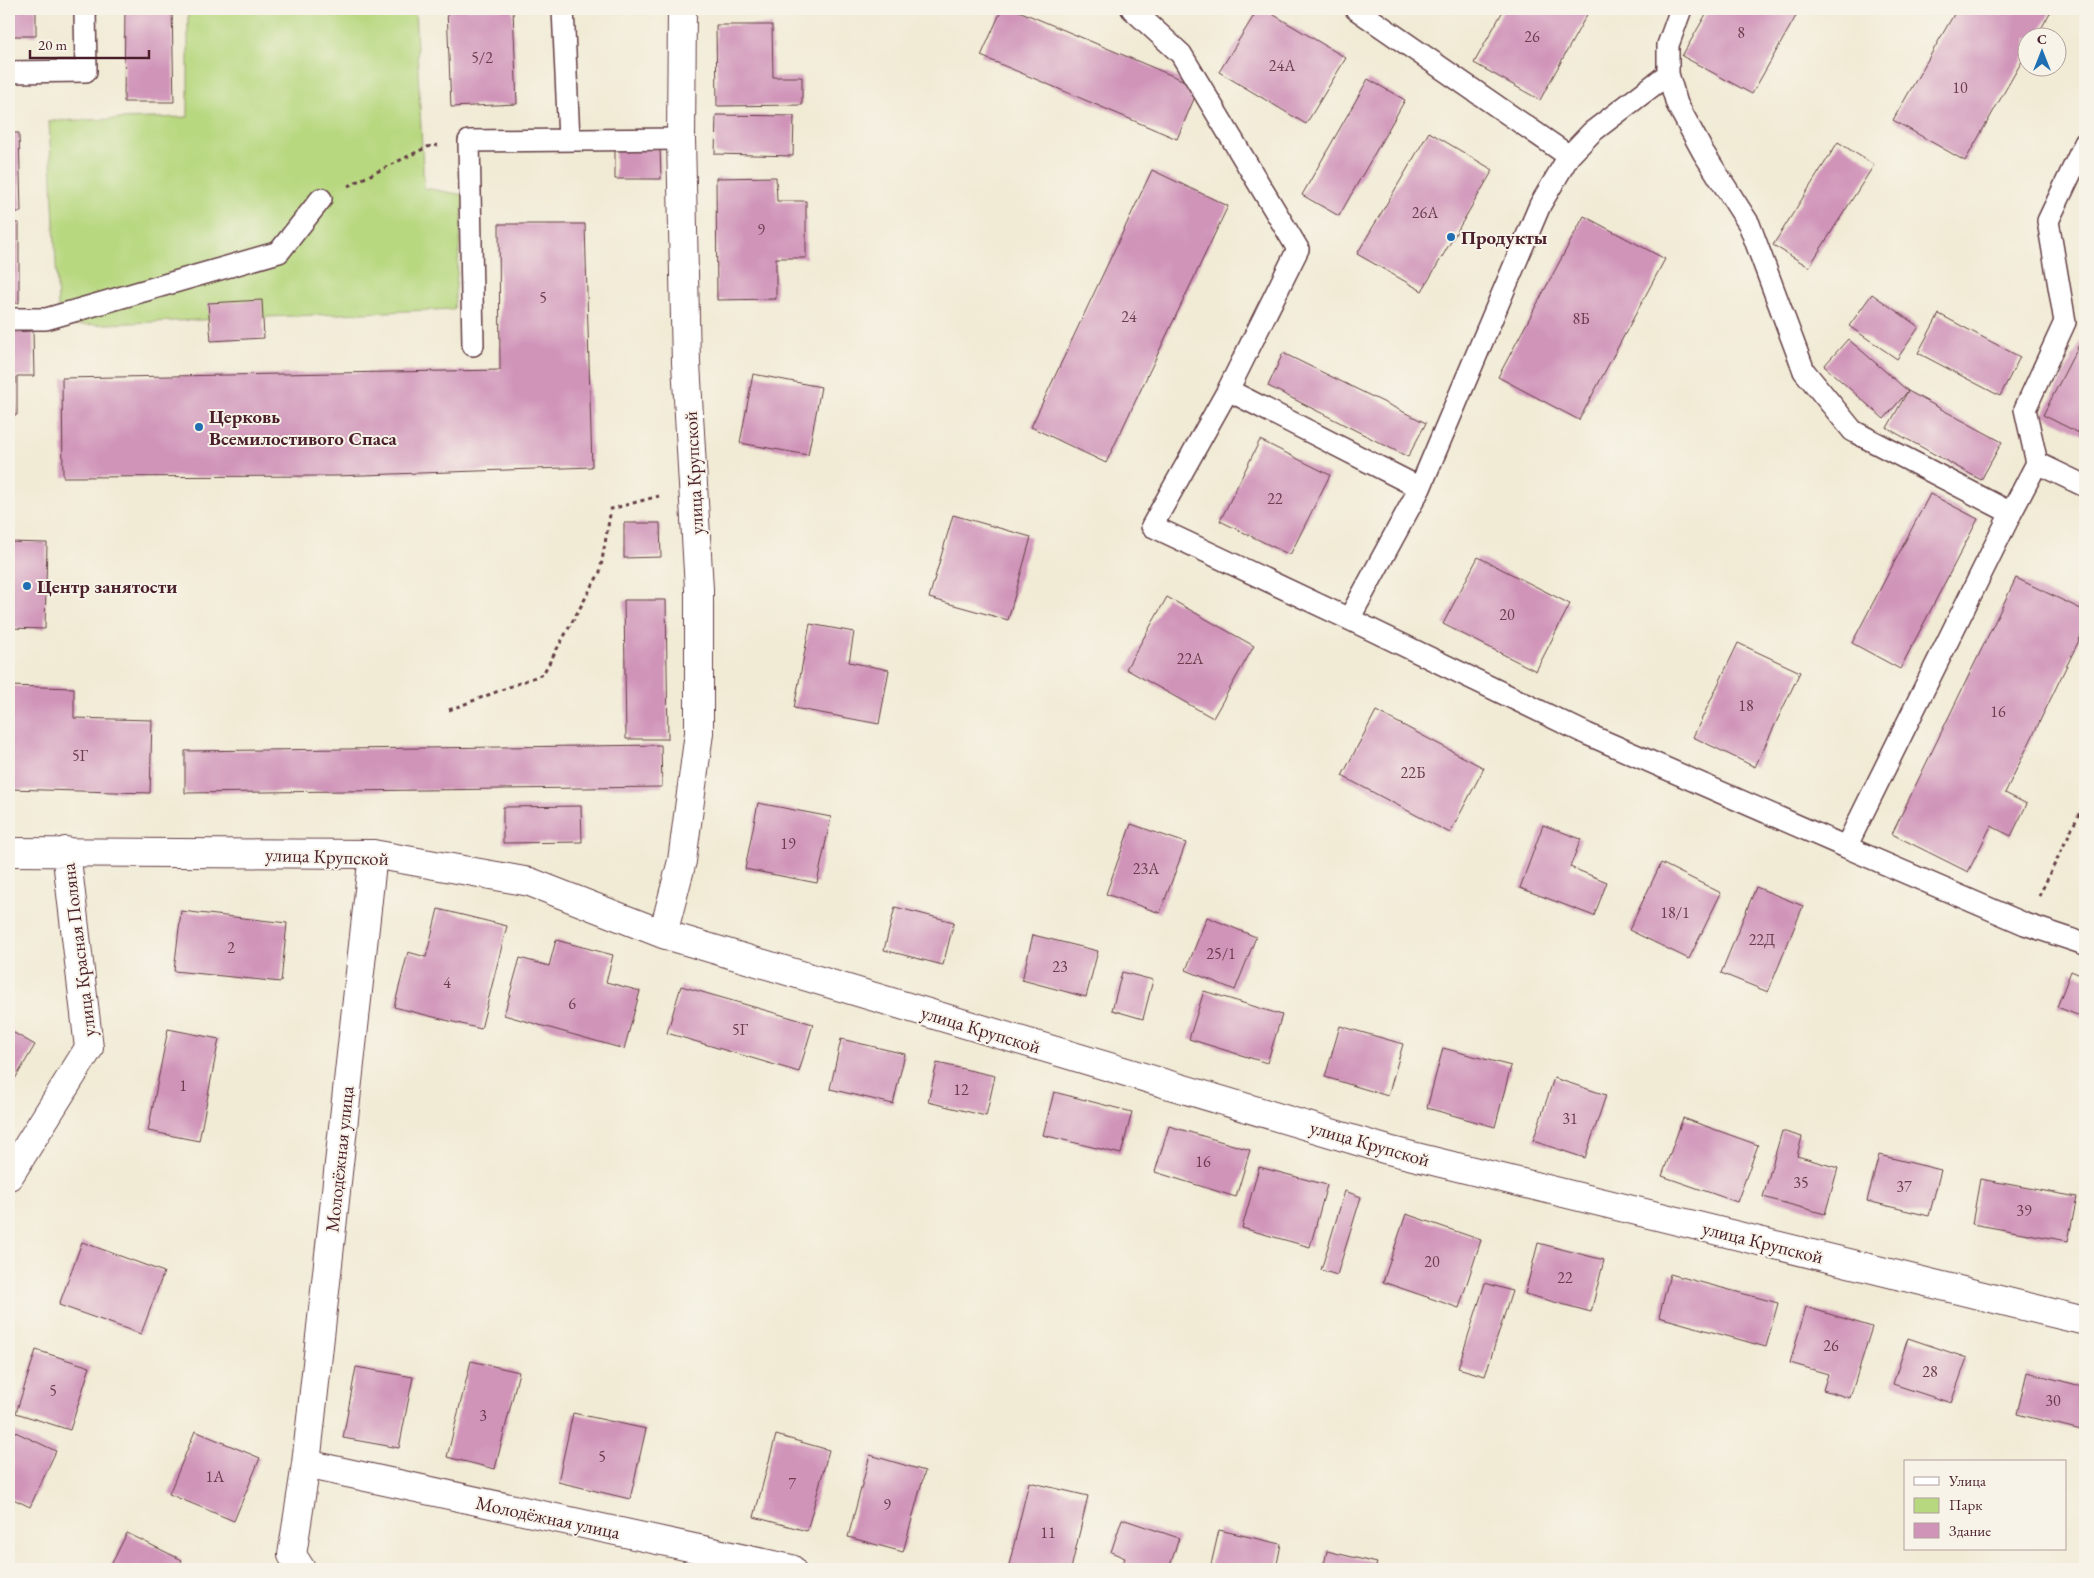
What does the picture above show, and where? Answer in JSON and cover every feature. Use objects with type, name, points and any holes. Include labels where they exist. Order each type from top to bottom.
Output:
[{"type":"street","name":"улица Крупской","points":[[663,934],[682,861],[699,733],[699,589],[686,363],[681,139],[682,9]]},
{"type":"street","name":"улица Красная Поляна","points":[[9,1176],[89,1048],[66,851]]},
{"type":"street","name":"улица Крупской","points":[[9,852],[373,854],[530,882],[663,934],[1388,1150],[2085,1321]]},
{"type":"street","name":"Молодёжная улица","points":[[301,1569],[292,1555],[306,1464],[373,854]]},
{"type":"street","name":"Молодёжная улица","points":[[306,1464],[791,1569]]},
{"type":"lane","points":[[9,72],[86,71],[84,9]]},
{"type":"lane","points":[[563,9],[569,138]]},
{"type":"lane","points":[[1132,9],[1181,54],[1298,249],[1228,390],[1152,526],[1587,734],[2025,924],[2085,944]]},
{"type":"lane","points":[[1356,9],[1569,156]]},
{"type":"lane","points":[[1681,9],[1668,45],[1668,74],[1677,104],[1703,152],[1749,224],[1804,371],[1853,431],[2011,513]]},
{"type":"lane","points":[[1349,619],[1420,488],[1540,205],[1569,156],[1592,132],[1668,74]]},
{"type":"lane","points":[[473,345],[469,140],[569,138],[681,139]]},
{"type":"lane","points":[[1846,847],[2037,463],[2025,409],[2065,322],[2048,221],[2085,142]]},
{"type":"lane","points":[[9,320],[46,319],[279,252],[321,199]]},
{"type":"lane","points":[[1228,390],[1420,488]]},
{"type":"lane","points":[[2037,463],[2085,486]]},
{"type":"path","points":[[321,199],[427,147],[469,140]]},
{"type":"path","points":[[449,710],[543,674],[600,572],[611,509],[694,486]]},
{"type":"path","points":[[2025,924],[2085,802]]},
{"type":"green space","points":[[188,9],[415,9],[424,188],[464,195],[454,309],[59,326],[49,121],[188,117]]},
{"type":"building","points":[[9,9],[36,9],[36,36],[9,36]]},
{"type":"building","points":[[125,9],[172,9],[174,102],[124,102]]},
{"type":"building","points":[[447,9],[513,9],[517,104],[451,107]]},
{"type":"building","points":[[1002,9],[1014,9],[1199,87],[1177,139],[981,56]]},
{"type":"building","points":[[1258,9],[1264,9],[1346,58],[1306,124],[1219,72]]},
{"type":"building","points":[[1504,9],[1590,9],[1540,100],[1474,63]]},
{"type":"building","points":[[1709,9],[1800,9],[1752,94],[1682,56]]},
{"type":"building","points":[[1957,9],[2052,9],[2042,28],[2016,28],[2016,72],[1965,161],[1893,120]]},
{"type":"building","points":[[716,25],[772,25],[773,77],[802,77],[802,105],[717,106]]},
{"type":"building","points":[[1368,79],[1405,100],[1339,216],[1302,195]]},
{"type":"building","points":[[716,115],[794,116],[793,156],[715,154]]},
{"type":"building","points":[[1429,132],[1493,170],[1422,291],[1357,254]]},
{"type":"building","points":[[9,133],[19,133],[21,212],[9,212]]},
{"type":"building","points":[[1838,142],[1874,165],[1809,267],[1773,245]]},
{"type":"building","points":[[615,148],[660,148],[661,179],[615,179]]},
{"type":"building","points":[[1152,170],[1228,206],[1106,463],[1031,427]]},
{"type":"building","points":[[776,177],[777,201],[806,201],[806,258],[776,258],[776,299],[717,300],[716,178]]},
{"type":"building","points":[[1584,216],[1665,259],[1579,420],[1498,377]]},
{"type":"building","points":[[9,223],[19,223],[19,303],[9,303]]},
{"type":"building","points":[[499,224],[585,224],[592,467],[335,476],[63,477],[62,378],[500,370]]},
{"type":"building","points":[[1872,294],[1919,327],[1897,359],[1849,326]]},
{"type":"building","points":[[262,300],[264,338],[211,341],[208,303]]},
{"type":"building","points":[[1939,314],[2020,357],[2000,396],[1918,353]]},
{"type":"building","points":[[33,331],[34,376],[17,376],[17,415],[9,415],[9,332]]},
{"type":"building","points":[[2085,333],[2085,436],[2043,415]]},
{"type":"building","points":[[1848,339],[1908,391],[1884,419],[1824,366]]},
{"type":"building","points":[[1283,353],[1426,423],[1408,457],[1268,386]]},
{"type":"building","points":[[753,374],[821,387],[808,455],[740,443]]},
{"type":"building","points":[[1908,391],[2002,442],[1981,480],[1887,428]]},
{"type":"building","points":[[1260,440],[1330,475],[1290,555],[1220,521]]},
{"type":"building","points":[[1930,494],[1978,519],[1900,669],[1852,643]]},
{"type":"building","points":[[953,515],[1031,537],[1008,620],[929,598]]},
{"type":"building","points":[[624,523],[660,523],[661,557],[624,558]]},
{"type":"building","name":"Центр занятости","points":[[9,542],[47,543],[45,629],[9,628]]},
{"type":"building","points":[[1478,557],[1570,604],[1536,671],[1443,624]]},
{"type":"building","points":[[2016,578],[2085,611],[2085,628],[2005,793],[2027,804],[2011,836],[1991,826],[1968,872],[1892,834]]},
{"type":"building","points":[[1167,597],[1254,646],[1213,718],[1126,669]]},
{"type":"building","points":[[624,600],[666,600],[668,739],[626,739]]},
{"type":"building","points":[[810,624],[854,632],[849,662],[889,670],[879,724],[794,708]]},
{"type":"building","points":[[1738,643],[1800,672],[1755,767],[1693,737]]},
{"type":"building","points":[[9,686],[74,688],[74,718],[152,720],[150,793],[9,789]]},
{"type":"building","points":[[1376,711],[1484,768],[1450,833],[1342,776]]},
{"type":"building","points":[[661,745],[662,787],[185,793],[185,751]]},
{"type":"building","points":[[758,803],[831,817],[817,883],[745,869]]},
{"type":"building","points":[[581,806],[582,842],[503,843],[503,807]]},
{"type":"building","points":[[1131,824],[1186,843],[1160,913],[1106,894]]},
{"type":"building","points":[[1543,825],[1581,839],[1570,867],[1607,882],[1594,916],[1520,888]]},
{"type":"building","points":[[1661,863],[1721,893],[1689,959],[1629,930]]},
{"type":"building","points":[[1756,887],[1803,906],[1768,992],[1721,973]]},
{"type":"building","points":[[895,907],[954,922],[943,965],[884,950]]},
{"type":"building","points":[[438,909],[507,926],[481,1029],[394,1007],[408,952],[426,957]]},
{"type":"building","points":[[181,911],[287,923],[281,982],[174,971]]},
{"type":"building","points":[[1207,917],[1256,937],[1235,990],[1186,970]]},
{"type":"building","points":[[1033,935],[1098,951],[1086,997],[1022,980]]},
{"type":"building","points":[[556,940],[613,955],[606,982],[640,991],[624,1049],[504,1015],[520,958],[549,966]]},
{"type":"building","points":[[2071,971],[2085,977],[2085,1018],[2057,1007]]},
{"type":"building","points":[[1122,972],[1153,980],[1143,1019],[1112,1010]]},
{"type":"building","points":[[681,986],[813,1024],[799,1072],[667,1033]]},
{"type":"building","points":[[1204,991],[1282,1015],[1267,1063],[1189,1039]]},
{"type":"building","points":[[1340,1026],[1403,1044],[1388,1096],[1325,1077]]},
{"type":"building","points":[[168,1029],[219,1039],[199,1141],[148,1131]]},
{"type":"building","points":[[9,1030],[35,1045],[9,1089]]},
{"type":"building","points":[[841,1039],[905,1054],[893,1104],[830,1089]]},
{"type":"building","points":[[1443,1048],[1511,1066],[1495,1127],[1427,1108]]},
{"type":"building","points":[[937,1063],[995,1076],[986,1116],[928,1102]]},
{"type":"building","points":[[1554,1078],[1606,1095],[1585,1158],[1533,1141]]},
{"type":"building","points":[[1054,1092],[1132,1112],[1121,1154],[1043,1135]]},
{"type":"building","points":[[1683,1118],[1758,1145],[1737,1202],[1662,1176]]},
{"type":"building","points":[[1169,1126],[1250,1150],[1236,1197],[1155,1172]]},
{"type":"building","points":[[1782,1131],[1802,1137],[1797,1156],[1838,1168],[1825,1214],[1763,1197]]},
{"type":"building","points":[[1879,1155],[1941,1170],[1929,1216],[1867,1201]]},
{"type":"building","points":[[1259,1167],[1327,1185],[1310,1247],[1242,1228]]},
{"type":"building","points":[[1980,1179],[2077,1197],[2068,1241],[1972,1224]]},
{"type":"building","points":[[1345,1191],[1361,1197],[1337,1275],[1321,1270]]},
{"type":"building","points":[[1406,1214],[1481,1240],[1459,1308],[1383,1282]]},
{"type":"building","points":[[82,1242],[164,1272],[141,1334],[59,1305]]},
{"type":"building","points":[[1538,1243],[1604,1260],[1591,1312],[1525,1294]]},
{"type":"building","points":[[1670,1274],[1778,1303],[1766,1347],[1659,1317]]},
{"type":"building","points":[[1485,1283],[1512,1291],[1485,1376],[1458,1368]]},
{"type":"building","points":[[1806,1307],[1872,1327],[1850,1398],[1823,1390],[1828,1374],[1790,1363]]},
{"type":"building","points":[[1908,1338],[1967,1358],[1951,1403],[1893,1384]]},
{"type":"building","points":[[36,1350],[90,1367],[70,1430],[16,1413]]},
{"type":"building","points":[[471,1361],[519,1372],[495,1469],[447,1457]]},
{"type":"building","points":[[356,1367],[413,1377],[399,1448],[343,1438]]},
{"type":"building","points":[[2027,1372],[2085,1387],[2085,1431],[2017,1414]]},
{"type":"building","points":[[573,1413],[646,1429],[630,1499],[558,1482]]},
{"type":"building","points":[[9,1429],[56,1451],[30,1507],[9,1497]]},
{"type":"building","points":[[195,1431],[260,1458],[234,1521],[169,1494]]},
{"type":"building","points":[[776,1435],[829,1450],[807,1531],[754,1517]]},
{"type":"building","points":[[870,1455],[925,1471],[903,1552],[848,1537]]},
{"type":"building","points":[[1029,1482],[1088,1496],[1071,1569],[1008,1569]]},
{"type":"building","points":[[1122,1519],[1179,1538],[1169,1569],[1121,1569],[1125,1558],[1111,1552]]},
{"type":"building","points":[[1219,1530],[1281,1544],[1276,1569],[1210,1569]]},
{"type":"building","points":[[127,1533],[182,1560],[178,1569],[109,1569]]},
{"type":"building","points":[[1327,1551],[1377,1563],[1375,1569],[1323,1569]]},
{"type":"place","name":"Продукты","points":[[1451,237]]},
{"type":"place","name":"Церковь Всемилостивого Спаса","points":[[199,427]]},
{"type":"place","name":"Центр занятости","points":[[27,586]]}]
